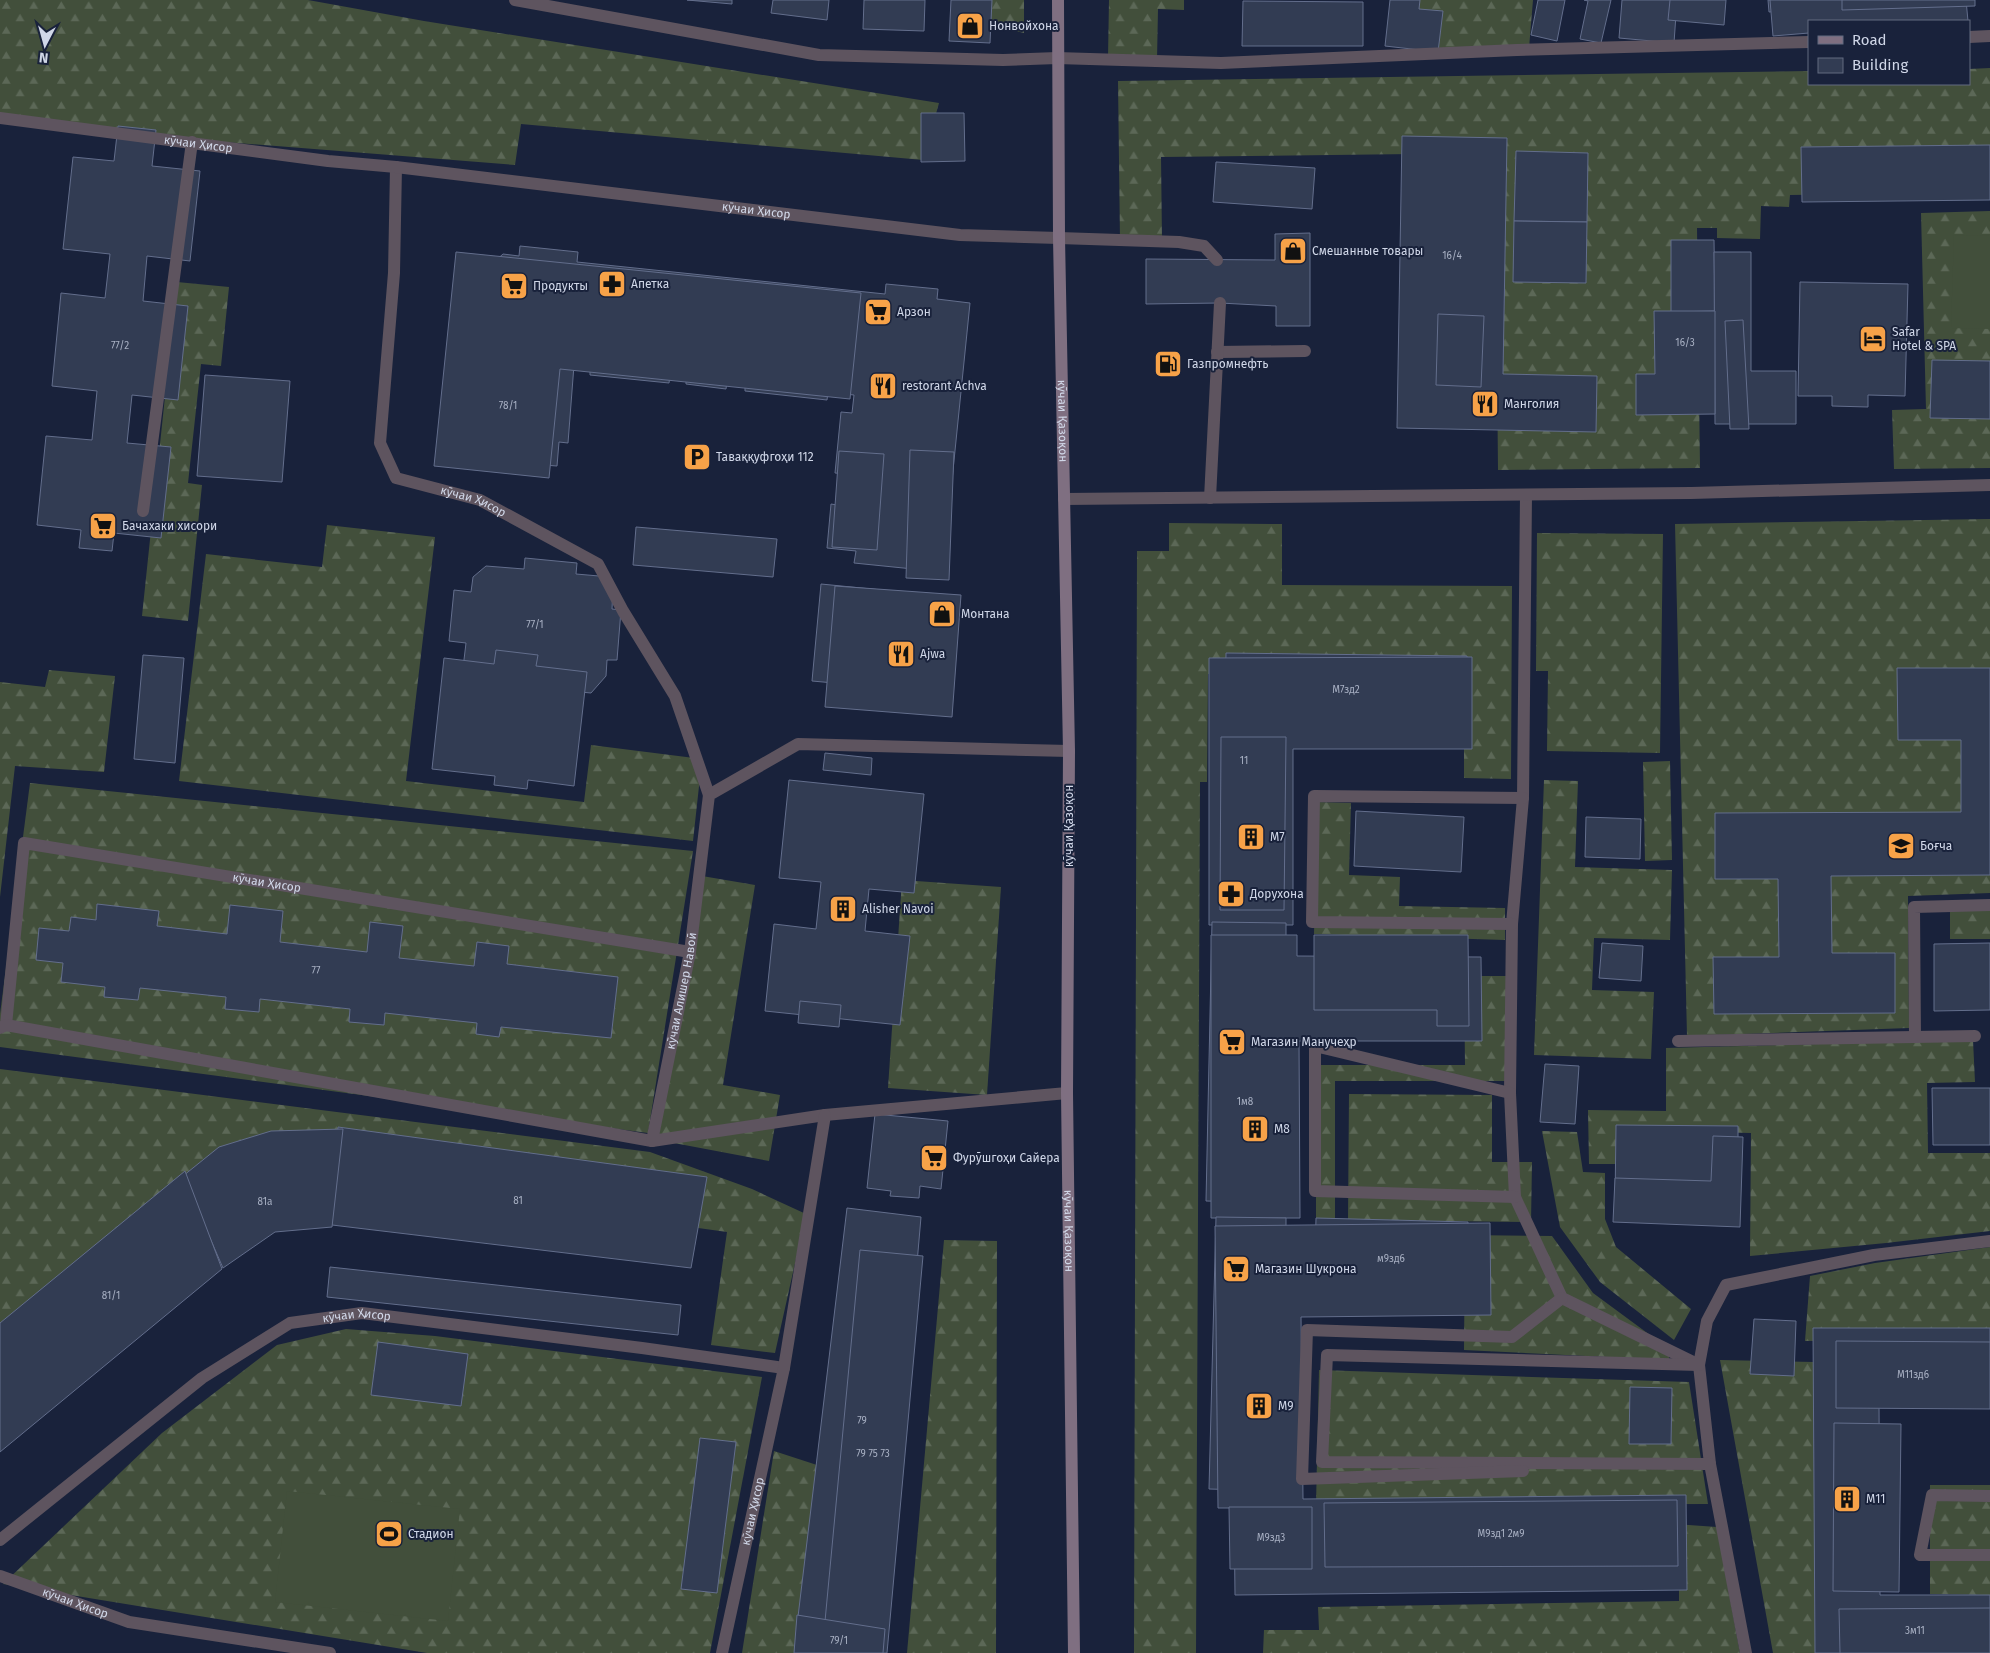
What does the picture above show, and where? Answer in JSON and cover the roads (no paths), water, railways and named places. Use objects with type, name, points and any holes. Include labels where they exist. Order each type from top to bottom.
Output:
[{"type":"street","points":[[515,0],[819,55],[1003,60],[1058,58],[1221,63],[1517,50],[1808,42]]},
{"type":"street","name":"кӯчаи Қазоқон","points":[[1058,0],[1058,238],[1069,751],[1067,1093],[1074,1653]]},
{"type":"street","points":[[1970,37],[1990,36]]},
{"type":"street","name":"кӯчаи Ҳисор","points":[[0,118],[328,161],[396,167],[960,235],[1179,242],[1204,246],[1217,260]]},
{"type":"street","points":[[143,511],[192,142]]},
{"type":"street","name":"кӯчаи Ҳисор","points":[[396,167],[394,273],[380,443],[396,478],[480,500],[598,564],[623,612],[674,696],[709,794]]},
{"type":"street","points":[[1210,498],[1220,303]]},
{"type":"street","points":[[1217,352],[1304,351]]},
{"type":"street","points":[[1064,499],[1691,493],[1990,485]]},
{"type":"street","points":[[1526,495],[1523,798],[1512,924],[1510,1093],[1515,1197],[1562,1298],[1699,1365]]},
{"type":"street","points":[[709,794],[798,744],[1069,751]]},
{"type":"street","name":"кӯчаи Алишер Навоӣ","points":[[652,1141],[690,952],[709,794]]},
{"type":"street","points":[[1512,924],[1312,922],[1314,796],[1523,798]]},
{"type":"street","name":"кӯчаи Ҳисор","points":[[652,1141],[3,1027],[24,843],[690,952]]},
{"type":"street","points":[[1915,1037],[1914,907],[1990,905]]},
{"type":"street","points":[[1678,1041],[1975,1036]]},
{"type":"street","points":[[1510,1093],[1315,1046],[1315,1191],[1515,1197]]},
{"type":"street","points":[[652,1141],[825,1115],[1067,1093]]},
{"type":"street","name":"кӯчаи Ҳисор","points":[[722,1653],[784,1368],[825,1115]]},
{"type":"street","points":[[1746,1653],[1710,1464],[1699,1365],[1706,1321],[1726,1285],[1874,1255],[1990,1240]]},
{"type":"street","points":[[1562,1298],[1512,1337],[1308,1330],[1302,1479],[1710,1464]]},
{"type":"street","name":"кӯчаи Ҳисор","points":[[0,1540],[202,1378],[290,1322],[362,1313],[633,1346],[784,1368]]},
{"type":"street","points":[[1699,1365],[1328,1355],[1322,1462],[1710,1464]]},
{"type":"street","points":[[1990,1496],[1932,1495],[1920,1555],[1990,1555]]},
{"type":"street","name":"кӯчаи Ҳисор","points":[[0,1576],[129,1622],[330,1653]]},
{"type":"place","name":"Нонвойхона","points":[[970,26]]},
{"type":"place","name":"Смешанные товары","points":[[1293,251]]},
{"type":"place","name":"Апетка","points":[[612,284]]},
{"type":"place","name":"Продукты","points":[[514,286]]},
{"type":"place","name":"Арзон","points":[[878,312]]},
{"type":"place","name":"Safar Hotel & SPA","points":[[1873,339]]},
{"type":"place","name":"Газпромнефть","points":[[1168,364]]},
{"type":"place","name":"restorant Achva","points":[[883,386]]},
{"type":"place","name":"Манголия","points":[[1485,404]]},
{"type":"place","name":"Таваққуфгоҳи 112","points":[[697,457]]},
{"type":"place","name":"Бачахаки хисори","points":[[103,526]]},
{"type":"place","name":"Монтана","points":[[942,614]]},
{"type":"place","name":"Ajwa","points":[[901,654]]},
{"type":"place","name":"М7","points":[[1251,837]]},
{"type":"place","name":"Боғча","points":[[1901,846]]},
{"type":"place","name":"Дорухона","points":[[1231,894]]},
{"type":"place","name":"Alisher Navoi","points":[[843,909]]},
{"type":"place","name":"Магазин Манучеҳр","points":[[1232,1042]]},
{"type":"place","name":"М8","points":[[1255,1129]]},
{"type":"place","name":"Фурӯшгоҳи Сайера","points":[[934,1158]]},
{"type":"place","name":"Магазин Шукрона","points":[[1236,1269]]},
{"type":"place","name":"М9","points":[[1259,1406]]},
{"type":"place","name":"М11","points":[[1847,1499]]},
{"type":"place","name":"Стадион","points":[[389,1534]]}]
